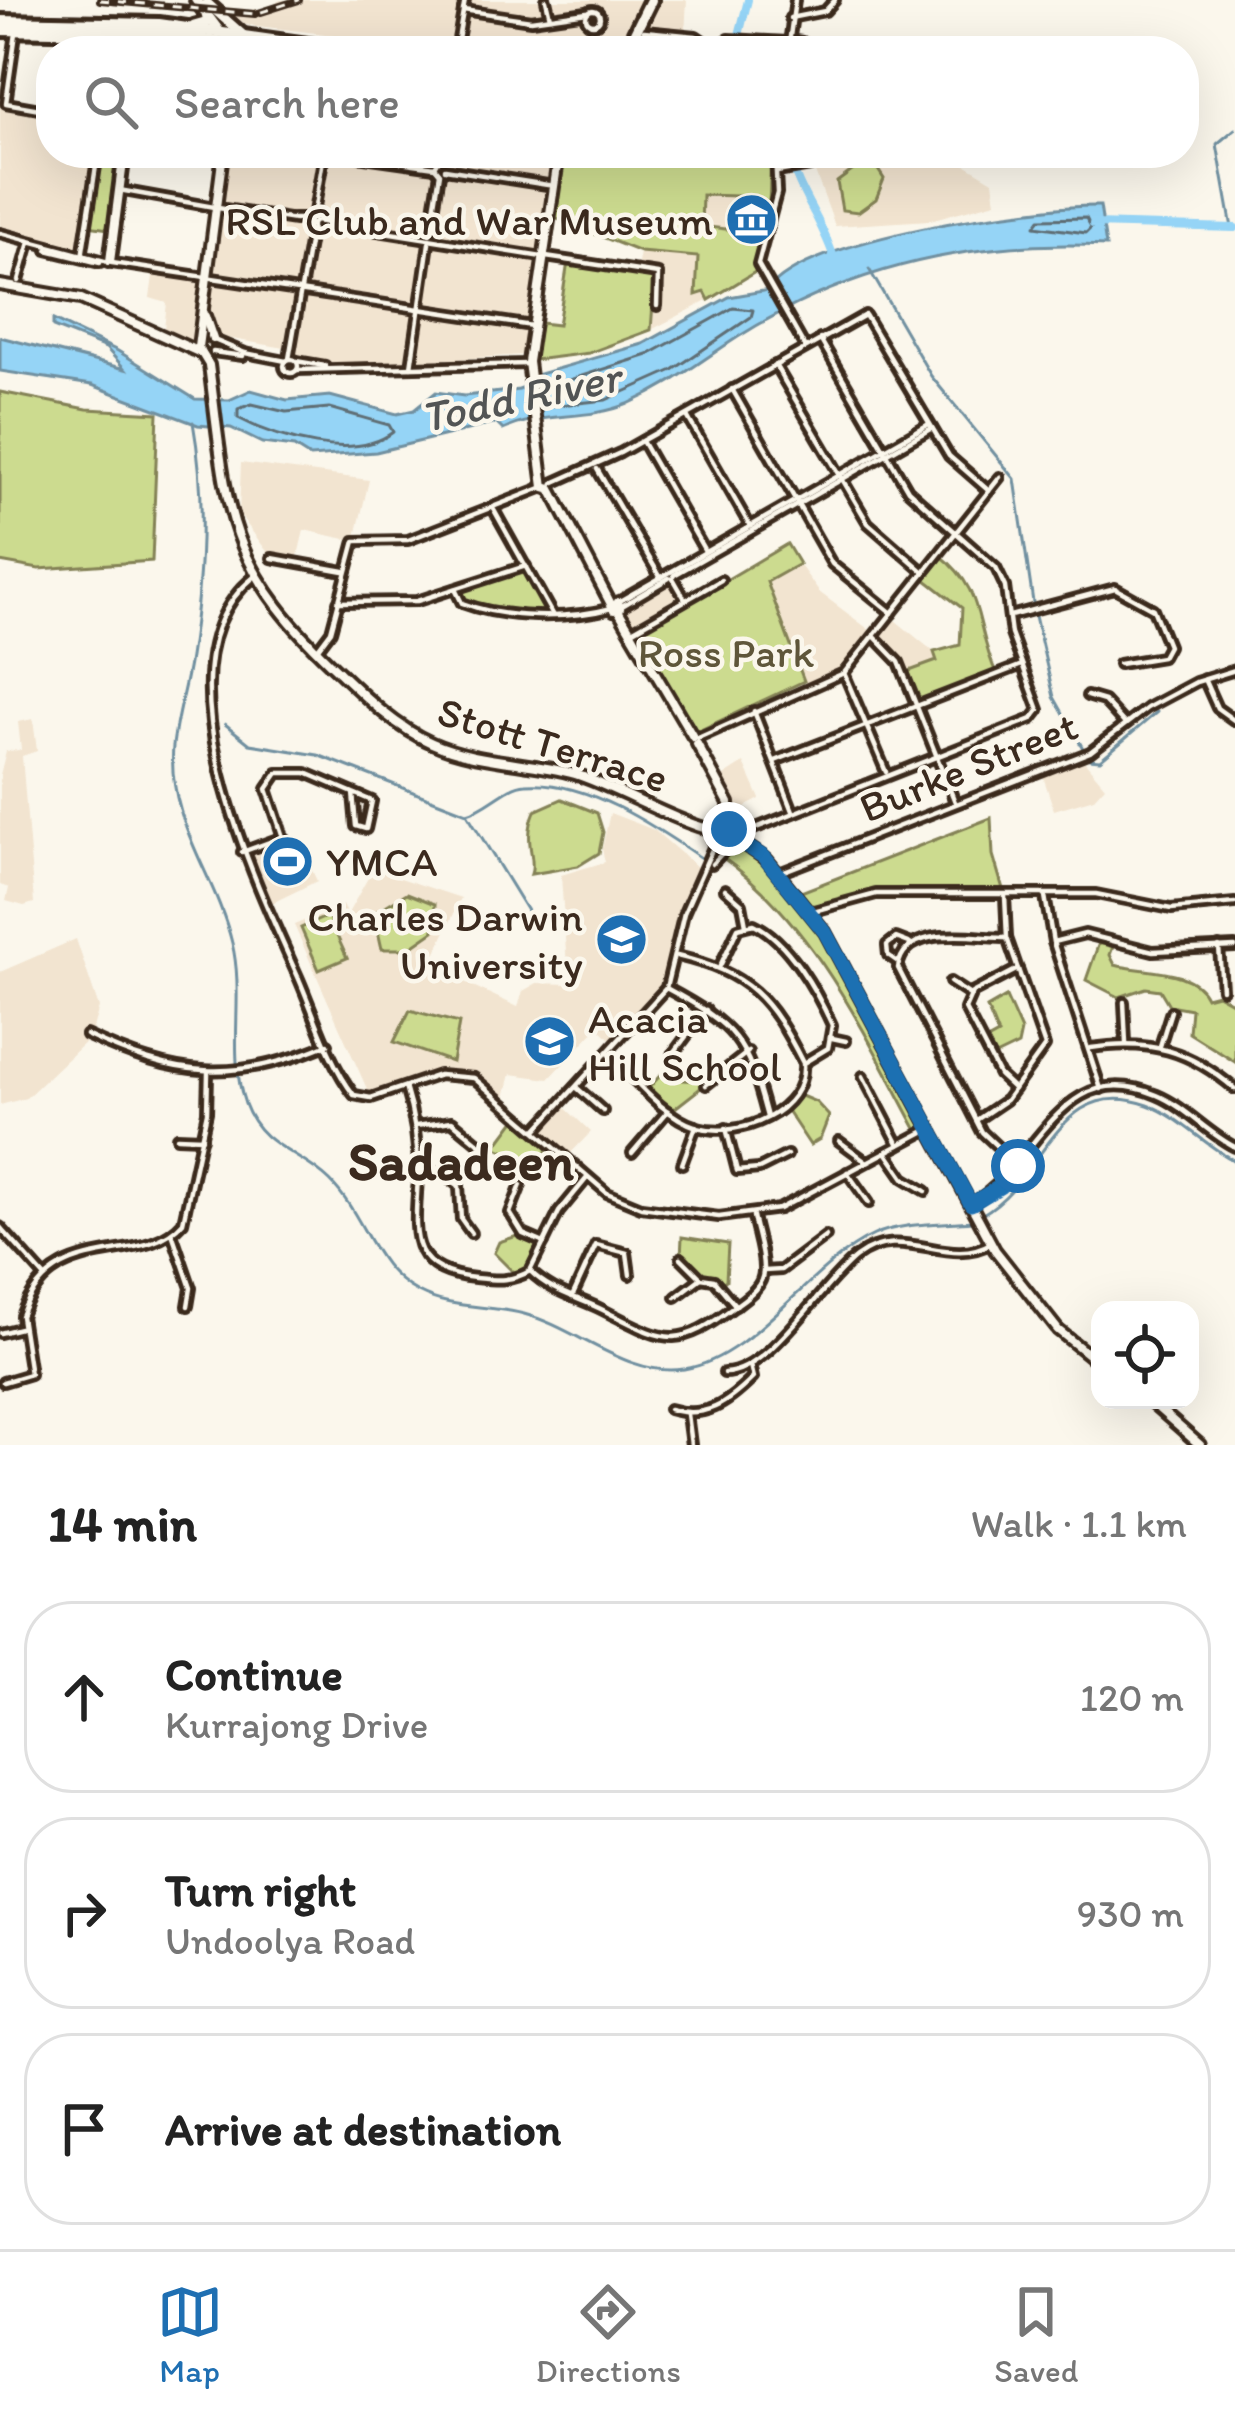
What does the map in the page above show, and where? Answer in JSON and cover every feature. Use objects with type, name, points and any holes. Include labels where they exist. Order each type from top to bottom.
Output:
[{"type":"highway","points":[[638,36],[654,0]]},
{"type":"highway","points":[[0,21],[165,24],[204,36]]},
{"type":"highway","points":[[0,30],[152,36]]},
{"type":"main road","points":[[165,24],[206,25],[209,17],[203,2]]},
{"type":"main road","points":[[203,2],[229,27],[248,36]]},
{"type":"main road","points":[[203,2],[225,36]]},
{"type":"main road","points":[[199,342],[222,168]]},
{"type":"main road","points":[[558,168],[529,364],[549,485],[724,795],[730,834],[727,848]]},
{"type":"main road","points":[[0,285],[81,299],[208,353],[213,339],[204,297]]},
{"type":"main road","points":[[173,342],[213,339]]},
{"type":"main road","name":"Stott Terrace","points":[[199,342],[208,353],[226,508],[254,577],[316,651],[396,722],[433,743],[570,773],[730,834]]},
{"type":"main road","points":[[724,795],[727,818],[714,844],[746,850],[771,865]]},
{"type":"main road","name":"Stott Terrace","points":[[678,815],[714,844]]},
{"type":"main road","points":[[730,834],[771,865],[831,941],[991,1243],[1058,1330],[1091,1357]]},
{"type":"main road","points":[[1159,1409],[1200,1445]]},
{"type":"street","points":[[458,36],[465,0]]},
{"type":"street","points":[[546,0],[550,17]]},
{"type":"street","points":[[572,17],[598,22],[595,0]]},
{"type":"street","points":[[589,23],[588,12],[595,0]]},
{"type":"street","points":[[788,36],[795,0]]},
{"type":"street","points":[[790,18],[827,10],[832,0]]},
{"type":"street","points":[[463,10],[550,17],[599,14]]},
{"type":"street","points":[[61,24],[110,26],[113,36]]},
{"type":"street","points":[[642,30],[693,36]]},
{"type":"street","points":[[16,33],[3,78],[6,103],[36,108]]},
{"type":"street","points":[[82,256],[99,168]]},
{"type":"street","points":[[109,262],[123,168]]},
{"type":"street","points":[[320,168],[288,374],[411,366]]},
{"type":"street","points":[[411,366],[441,168],[555,186]]},
{"type":"street","points":[[777,168],[776,199],[758,264],[806,347]]},
{"type":"street","points":[[777,172],[799,168]]},
{"type":"street","points":[[120,192],[658,274],[657,306]]},
{"type":"street","points":[[0,235],[109,262],[534,326]]},
{"type":"street","points":[[30,243],[109,262]]},
{"type":"street","points":[[19,281],[30,243]]},
{"type":"street","points":[[316,651],[328,638],[356,541],[408,540],[595,467],[867,315],[959,467],[989,491]]},
{"type":"street","points":[[213,339],[241,352],[290,362],[297,370]]},
{"type":"street","points":[[746,832],[1037,713],[997,568],[919,504],[820,339]]},
{"type":"street","points":[[208,353],[347,368],[529,364]]},
{"type":"street","points":[[775,364],[874,532],[924,572]]},
{"type":"street","points":[[732,389],[838,571],[892,614]]},
{"type":"street","points":[[687,415],[751,529]]},
{"type":"street","points":[[455,589],[461,603],[470,606],[552,614],[616,606],[931,426]]},
{"type":"street","points":[[642,440],[706,554]]},
{"type":"street","points":[[595,467],[686,602]]},
{"type":"street","points":[[696,740],[844,673],[1000,478]]},
{"type":"street","points":[[494,510],[552,614]]},
{"type":"street","points":[[272,558],[344,572]]},
{"type":"street","points":[[338,602],[417,601],[526,566]]},
{"type":"street","points":[[254,577],[226,604],[212,686],[218,764],[242,852],[328,1044],[357,1097],[371,1099],[440,1075],[474,1078],[587,1178],[641,1207],[752,1216],[785,1206],[931,1128]]},
{"type":"street","points":[[632,631],[721,580]]},
{"type":"street","points":[[1008,616],[1039,611],[1106,586],[1150,607],[1168,654],[1119,664]]},
{"type":"street","points":[[875,637],[898,662],[955,804]]},
{"type":"street","points":[[775,761],[1022,665]]},
{"type":"street","name":"Burke Street","points":[[778,873],[1090,752],[1147,708],[1204,679],[1235,670]]},
{"type":"street","points":[[844,673],[886,774]]},
{"type":"street","points":[[1204,679],[1216,709],[1235,721]]},
{"type":"street","points":[[1087,696],[1104,701],[1126,725]]},
{"type":"street","points":[[754,711],[793,811]]},
{"type":"street","points":[[242,852],[284,837],[267,789],[278,773],[306,773],[353,793],[375,803],[365,833],[356,826],[353,793]]},
{"type":"street","points":[[536,1130],[666,988],[684,913],[714,844]]},
{"type":"street","points":[[704,873],[727,848]]},
{"type":"street","points":[[725,889],[742,904],[746,925]]},
{"type":"street","points":[[810,912],[875,894],[1109,896],[1171,909],[1235,903]]},
{"type":"street","points":[[976,1120],[1014,1089],[1045,1046],[1006,938],[1005,896]]},
{"type":"street","points":[[1046,896],[1053,942],[1101,1089]]},
{"type":"street","points":[[720,966],[730,937],[746,925],[764,929],[800,970],[830,1019],[832,1038],[825,1053],[803,1063]]},
{"type":"street","points":[[1053,942],[1085,934],[1154,951],[1235,946]]},
{"type":"street","points":[[909,944],[896,938],[887,945],[888,955],[898,962],[903,985],[993,1148],[1018,1166]]},
{"type":"street","points":[[898,962],[909,944],[924,938],[1006,938]]},
{"type":"street","points":[[1219,947],[1222,989]]},
{"type":"street","points":[[609,1054],[668,1111],[696,1126],[726,1128],[766,1117],[784,1111],[799,1095],[803,1063],[758,991],[720,966],[677,956]]},
{"type":"street","points":[[970,995],[1018,969]]},
{"type":"street","points":[[950,982],[970,995]]},
{"type":"street","points":[[666,988],[729,1026],[748,1052],[766,1117]]},
{"type":"street","points":[[970,995],[967,1017],[999,1075],[1014,1089]]},
{"type":"street","points":[[1124,1002],[1126,1043]]},
{"type":"street","points":[[673,1054],[706,1010]]},
{"type":"street","points":[[1160,1046],[1171,1011]]},
{"type":"street","points":[[86,1035],[148,1064],[208,1072],[287,1062],[328,1044]]},
{"type":"street","points":[[832,1038],[846,1041]]},
{"type":"street","points":[[1091,1048],[1126,1043],[1160,1046],[1200,1062],[1235,1089]]},
{"type":"street","points":[[706,1085],[748,1052]]},
{"type":"street","points":[[3,1382],[30,1374],[20,1328],[24,1307],[45,1277],[74,1258],[172,1233],[187,1213],[202,1138],[208,1072]]},
{"type":"street","points":[[863,1076],[899,1145]]},
{"type":"street","points":[[404,1086],[416,1126],[413,1229],[424,1256],[465,1277],[511,1280],[530,1271],[559,1212],[587,1178]]},
{"type":"street","points":[[576,1087],[603,1111]]},
{"type":"street","points":[[971,1204],[1001,1186],[1052,1115],[1101,1089],[1159,1095],[1235,1147]]},
{"type":"street","points":[[632,1153],[668,1111]]},
{"type":"street","points":[[416,1126],[452,1120],[487,1150]]},
{"type":"street","points":[[682,1164],[696,1126]]},
{"type":"street","points":[[726,1128],[737,1171],[752,1171],[787,1155]]},
{"type":"street","points":[[178,1137],[202,1138]]},
{"type":"street","points":[[838,1141],[866,1161]]},
{"type":"street","points":[[886,1152],[904,1178],[926,1191]]},
{"type":"street","points":[[418,1172],[441,1172],[459,1186],[460,1219],[471,1233]]},
{"type":"street","points":[[847,1172],[868,1203]]},
{"type":"street","points":[[521,1185],[510,1213],[523,1234],[544,1243]]},
{"type":"street","points":[[530,1271],[548,1288],[639,1332],[666,1339],[702,1331],[755,1290],[764,1271],[752,1216]]},
{"type":"street","points":[[0,1227],[45,1277]]},
{"type":"street","points":[[172,1233],[191,1288],[188,1306]]},
{"type":"street","points":[[764,1271],[782,1270],[826,1236]]},
{"type":"street","points":[[724,1373],[750,1365],[867,1250],[903,1241],[966,1254],[991,1243]]},
{"type":"street","points":[[572,1297],[596,1244],[628,1254],[630,1274]]},
{"type":"street","points":[[681,1258],[701,1278],[714,1280],[736,1306]]},
{"type":"street","points":[[676,1297],[701,1278]]},
{"type":"street","points":[[0,1333],[20,1328]]},
{"type":"street","points":[[669,1408],[687,1414],[733,1398],[754,1378],[750,1365]]},
{"type":"street","points":[[687,1414],[691,1445]]},
{"type":"shaded area","points":[[280,0],[687,0],[685,34],[689,36],[342,36],[249,25],[227,17],[228,12],[268,8]]},
{"type":"shaded area","points":[[0,103],[36,110],[36,168],[93,168],[81,254],[0,232]]},
{"type":"shaded area","points":[[223,168],[556,168],[524,355],[342,366],[297,360],[285,348],[220,337],[218,342],[206,320],[199,342],[187,345],[163,337],[167,303],[150,298],[154,269],[205,277]]},
{"type":"shaded area","points":[[814,168],[971,168],[993,181],[996,202],[930,220],[835,226]]},
{"type":"shaded area","points":[[702,195],[739,196],[773,209],[765,234],[701,226]]},
{"type":"shaded area","points":[[640,252],[698,257],[696,294],[705,292],[709,300],[651,330],[655,277],[636,274]]},
{"type":"shaded area","points":[[241,463],[369,480],[355,541],[304,530],[297,560],[272,558],[239,514]]},
{"type":"shaded area","points":[[799,564],[819,592],[875,634],[890,616],[934,652],[937,661],[904,673],[875,637],[844,673],[808,691],[767,581]]},
{"type":"shaded area","points":[[671,579],[686,602],[632,631],[619,610]]},
{"type":"shaded area","points":[[33,719],[37,751],[22,756],[34,903],[24,906],[6,901],[9,888],[0,885],[0,775],[6,751],[21,750],[18,722]]},
{"type":"shaded area","points":[[1080,756],[1105,786],[1094,798],[1054,810],[1041,770]]},
{"type":"shaded area","points":[[744,763],[760,799],[739,810],[730,806],[716,781]]},
{"type":"shaded area","points":[[610,813],[654,830],[704,873],[681,925],[666,988],[617,1045],[598,1027],[549,1079],[511,1074],[504,1101],[482,1082],[451,1074],[371,1098],[294,925],[342,905],[347,915],[373,869],[461,898],[430,966],[518,1007],[523,991],[537,983],[568,984],[561,875],[605,862],[602,849]]},
{"type":"shaded area","points":[[297,838],[317,881],[266,906],[245,858]]},
{"type":"shaded area","points":[[76,939],[99,1008],[90,1037],[26,1098],[0,1105],[0,972]]},
{"type":"shaded area","points":[[560,1103],[591,1132],[566,1158],[539,1129]]},
{"type":"green space","points":[[98,168],[118,168],[109,229],[88,226]]},
{"type":"green space","points":[[563,168],[770,168],[769,207],[739,196],[702,195],[701,226],[765,234],[760,269],[709,300],[705,292],[696,295],[698,257],[640,252],[555,218]]},
{"type":"green space","points":[[856,168],[877,168],[884,179],[876,199],[858,212],[842,210],[837,182]]},
{"type":"green space","points":[[568,262],[655,276],[651,330],[589,353],[534,360],[540,323],[558,325]]},
{"type":"green space","points":[[0,392],[87,409],[158,413],[152,561],[39,569],[0,562]]},
{"type":"green space","name":"Ross Park","points":[[787,544],[799,564],[767,582],[804,681],[694,733],[638,632]]},
{"type":"green space","points":[[939,554],[972,596],[997,675],[917,706],[904,673],[937,661],[934,652],[960,645],[962,608],[921,576]]},
{"type":"green space","points":[[526,566],[552,614],[498,612],[462,603],[455,589]]},
{"type":"green space","points":[[562,799],[597,813],[603,832],[599,853],[578,866],[531,874],[530,832],[535,811]]},
{"type":"green space","points":[[991,818],[993,855],[1005,896],[860,896],[810,912],[924,1116],[919,1134],[810,946],[752,882],[719,855],[732,847],[761,857],[796,894]]},
{"type":"green space","points":[[407,893],[435,904],[434,931],[408,949],[382,949],[374,913]]},
{"type":"green space","points":[[328,916],[347,958],[319,970],[301,928]]},
{"type":"green space","points":[[1101,937],[1115,941],[1110,955],[1115,965],[1179,976],[1206,997],[1217,994],[1235,1004],[1235,1062],[1189,1033],[1191,1009],[1169,1005],[1160,990],[1146,988],[1119,997],[1086,980]]},
{"type":"green space","points":[[1006,997],[1021,1031],[1018,1045],[989,1059],[982,1044],[998,1035],[987,1008]]},
{"type":"green space","points":[[410,1010],[459,1023],[452,1062],[394,1042]]},
{"type":"green space","points":[[676,1058],[683,1080],[702,1081],[702,1087],[670,1112],[647,1090]]},
{"type":"green space","points":[[799,1095],[816,1102],[829,1116],[820,1139],[810,1145],[786,1109]]},
{"type":"green space","points":[[519,1115],[552,1145],[534,1165],[495,1147]]},
{"type":"green space","points":[[523,1234],[544,1243],[530,1271],[518,1277],[494,1253],[499,1242]]},
{"type":"green space","points":[[682,1237],[728,1244],[726,1280],[719,1286],[701,1278],[681,1258]]},
{"type":"water","points":[[1100,206],[1106,246],[1008,247],[914,263],[824,292],[780,313],[628,404],[597,413],[533,420],[503,430],[496,423],[376,452],[310,457],[294,447],[262,443],[231,428],[198,425],[92,385],[0,371],[0,337],[125,369],[106,348],[53,327],[53,320],[118,351],[195,399],[229,400],[251,390],[287,400],[330,396],[397,414],[414,410],[436,392],[464,396],[519,390],[539,374],[643,344],[729,297],[769,290],[791,271],[872,240],[976,218]]},
{"type":"waterway","points":[[739,36],[748,0]]},
{"type":"waterway","points":[[1232,228],[1217,144],[1235,129]]},
{"type":"waterway","points":[[794,168],[836,264]]},
{"type":"waterway","name":"Todd River","points":[[1093,224],[1235,228]]},
{"type":"waterway","points":[[869,269],[931,376],[1015,479],[1035,616],[1054,697],[1089,759],[1100,760],[1157,712]]},
{"type":"waterway","points":[[193,422],[200,480],[200,569],[190,657],[174,735],[173,773],[185,823],[232,943],[240,1085],[261,1131],[330,1181],[389,1269],[431,1298],[524,1314],[643,1366],[684,1369],[734,1348],[826,1267],[874,1235],[909,1226],[972,1221]]},
{"type":"waterway","points":[[225,724],[250,744],[318,755],[467,813],[519,785],[572,789],[619,807],[701,858]]},
{"type":"waterway","points":[[468,815],[532,919],[557,920]]},
{"type":"waterway","points":[[981,1215],[1003,1199],[1072,1116],[1092,1104],[1117,1099],[1148,1105],[1235,1161]]},
{"type":"railway","points":[[100,0],[255,14],[299,0]]},
{"type":"place","name":"RSL Club and War Museum","points":[[752,220]]},
{"type":"place","name":"YMCA","points":[[287,861]]},
{"type":"place","name":"Charles Darwin University","points":[[622,940]]},
{"type":"place","name":"Acacia Hill School","points":[[549,1042]]},
{"type":"district","name":"Sadadeen","points":[[461,1161]]},
{"type":"route","points":[[729,829],[734,838],[764,857],[825,932],[971,1204],[1001,1186],[1018,1166]]}]
